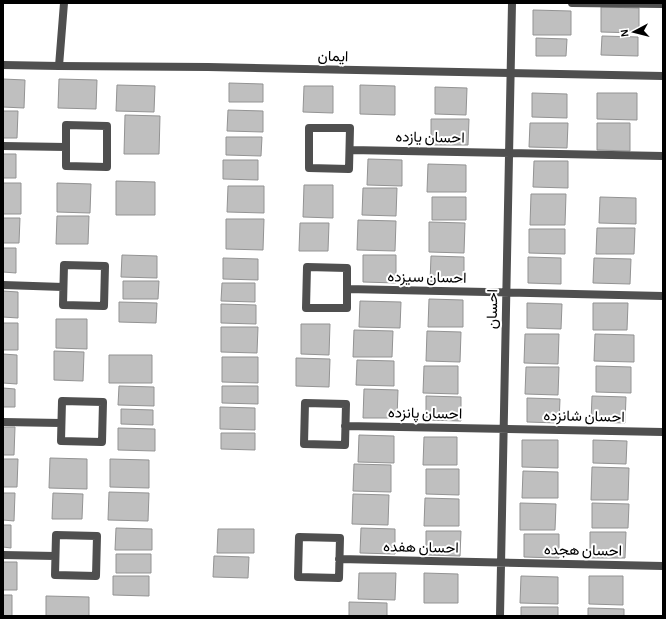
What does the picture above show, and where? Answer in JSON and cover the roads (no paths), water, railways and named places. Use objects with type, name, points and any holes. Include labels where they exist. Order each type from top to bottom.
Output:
[{"type":"street","points":[[59,66],[64,3]]},
{"type":"street","name":"احسان","points":[[500,616],[512,3]]},
{"type":"street","points":[[572,3],[663,4]]},
{"type":"street","name":"ایمان","points":[[3,65],[208,67],[663,76]]},
{"type":"street","points":[[66,125],[107,126],[107,166],[66,166],[66,147],[66,125]]},
{"type":"street","points":[[309,128],[350,128],[350,150],[349,169],[309,168],[309,128]]},
{"type":"street","points":[[3,146],[66,147]]},
{"type":"street","name":"احسان یازده","points":[[350,150],[663,156]]},
{"type":"street","points":[[64,265],[105,266],[104,306],[63,305],[63,286],[64,265]]},
{"type":"street","points":[[307,267],[348,268],[347,289],[347,308],[306,308],[307,267]]},
{"type":"street","points":[[3,285],[63,286]]},
{"type":"street","name":"احسان سیزده","points":[[347,289],[663,296]]},
{"type":"street","points":[[62,401],[103,402],[102,442],[61,442],[61,423],[62,401]]},
{"type":"street","points":[[305,404],[346,404],[345,426],[345,445],[304,444],[305,404]]},
{"type":"street","points":[[3,422],[61,423]]},
{"type":"street","name":"احسان پانزده","points":[[345,426],[504,429]]},
{"type":"street","name":"احسان شانزده","points":[[504,429],[663,432]]},
{"type":"street","points":[[56,535],[97,536],[96,576],[55,575],[55,556],[56,535]]},
{"type":"street","points":[[299,537],[340,538],[339,559],[339,578],[298,577],[299,537]]},
{"type":"street","points":[[3,555],[55,556]]},
{"type":"street","name":"احسان هفده","points":[[339,559],[502,562]]},
{"type":"street","name":"احسان هجده","points":[[502,562],[663,566]]}]
